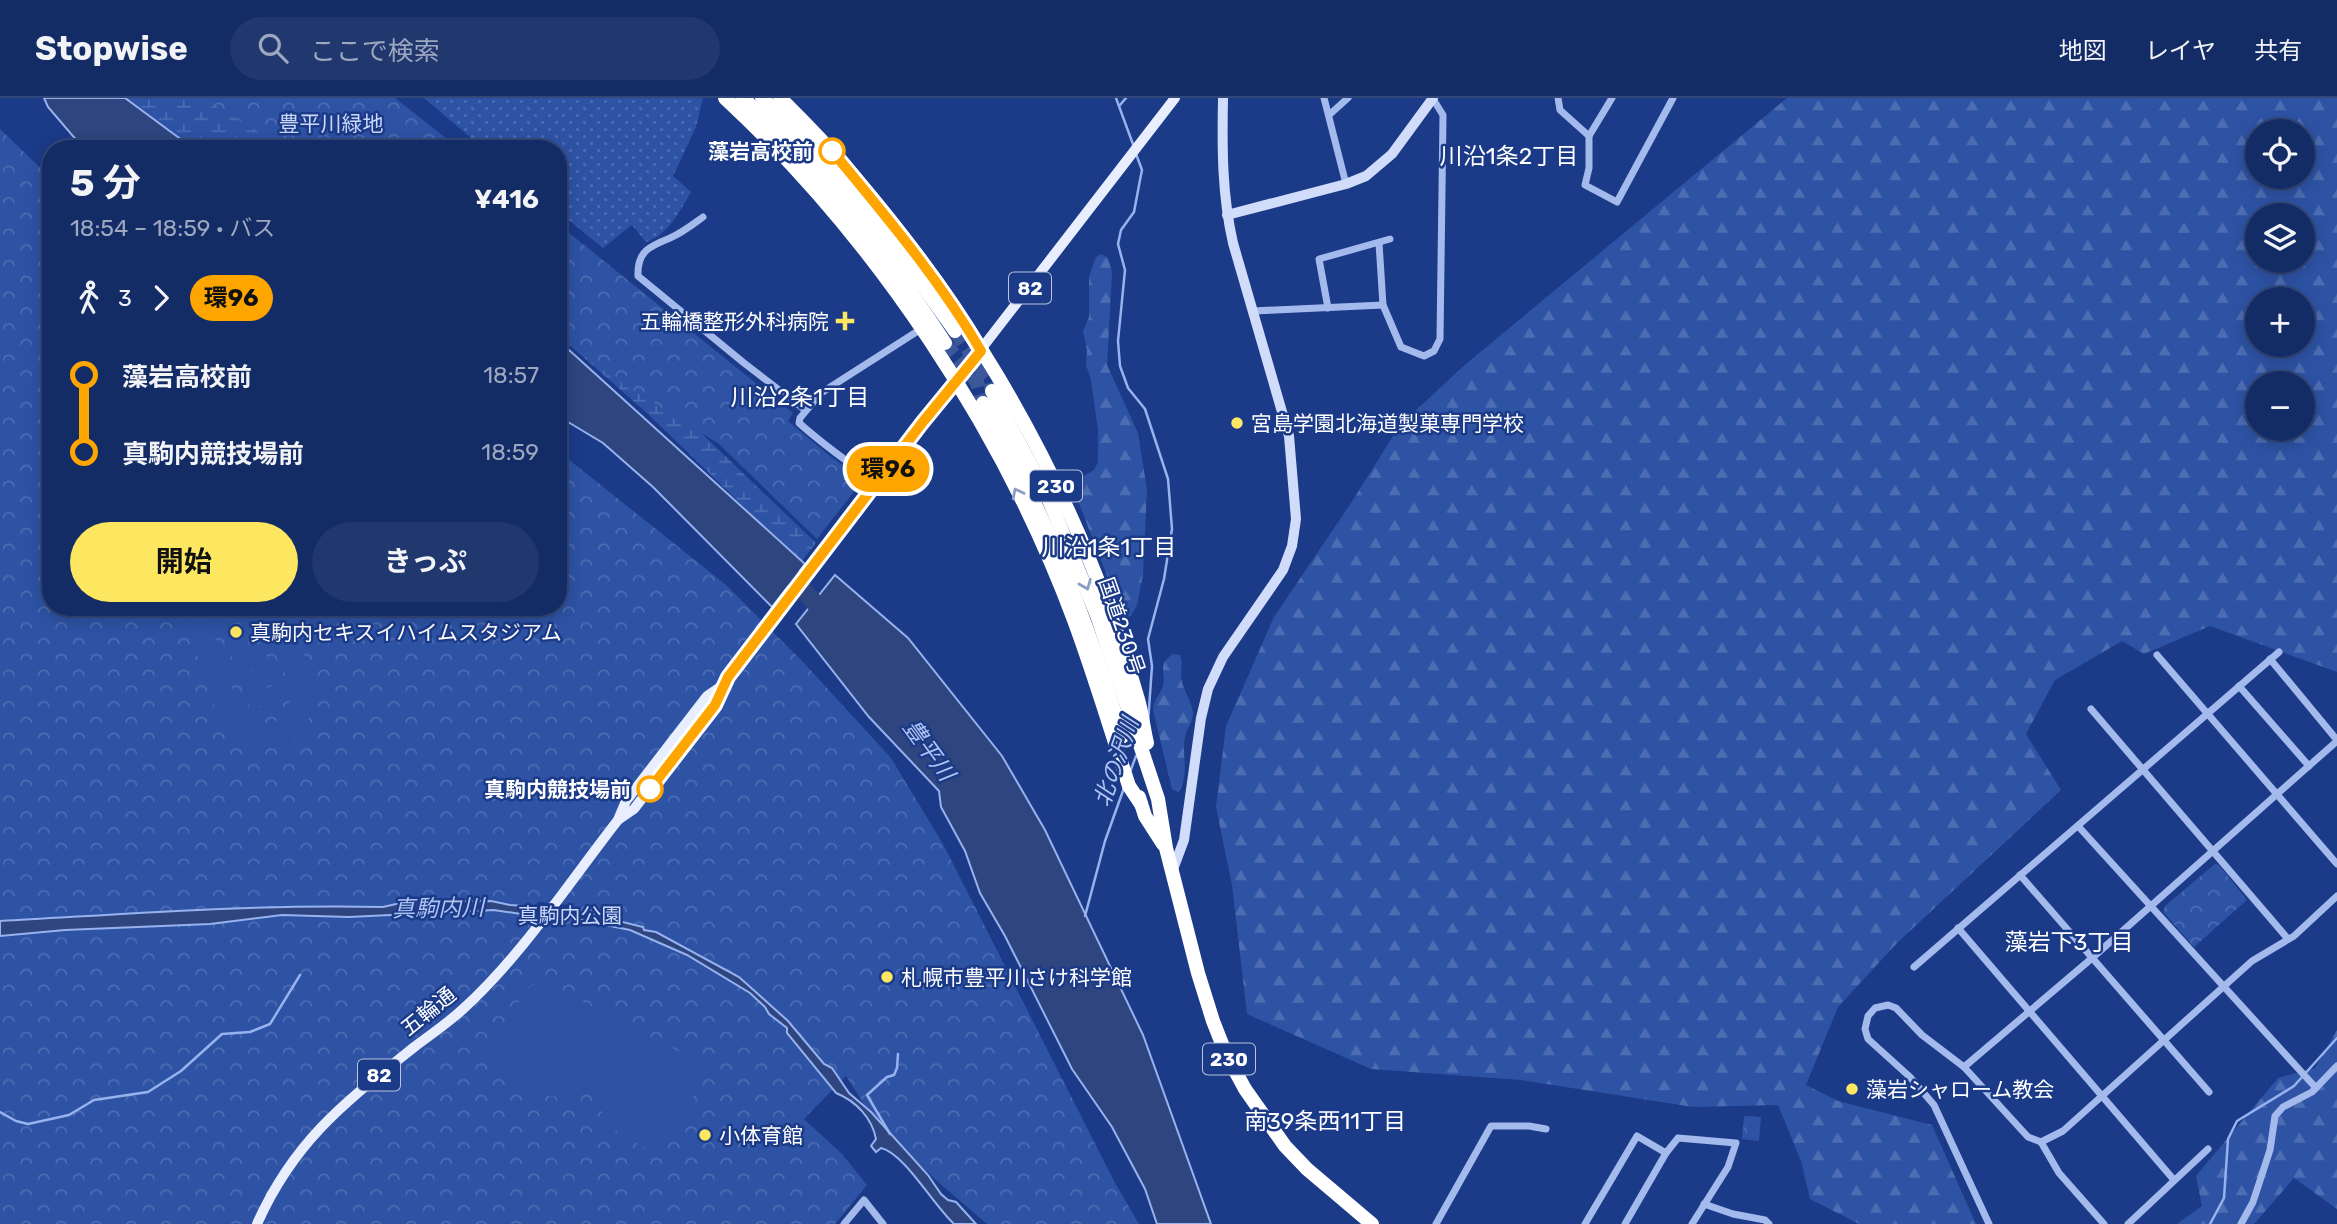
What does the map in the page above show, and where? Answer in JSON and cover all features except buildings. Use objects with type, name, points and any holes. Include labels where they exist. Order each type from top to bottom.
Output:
[{"type":"highway","points":[[725,98],[795,168],[850,230],[922,328],[956,382],[1036,532],[1073,619],[1129,786],[1138,797]]},
{"type":"highway","points":[[743,98],[805,161],[852,215],[950,337],[897,250],[821,159],[762,98]]},
{"type":"highway","points":[[780,98],[832,151],[870,196],[922,263],[981,351]]},
{"type":"highway","name":"230","points":[[981,351],[1025,425],[1065,504],[1115,628],[1138,698],[1148,762]]},
{"type":"highway","name":"国道230号","points":[[1166,848],[1144,816],[1086,622],[1047,527],[987,397],[1030,463],[1063,530],[1109,649],[1148,762],[1172,872],[1206,1001],[1219,1037],[1235,1071],[1268,1124],[1290,1152],[1372,1224]]},
{"type":"main road","name":"82","points":[[877,482],[1175,98]]},
{"type":"main road","name":"五輪通","points":[[257,1224],[269,1197],[291,1161],[321,1125],[462,1010],[522,945],[618,820],[626,801],[707,696],[723,685],[877,482]]},
{"type":"street","points":[[1172,872],[1184,840],[1201,718],[1208,689],[1223,657],[1283,570],[1295,532],[1296,508],[1289,436],[1227,215],[1222,176],[1223,98]]},
{"type":"street","points":[[1324,98],[1346,184]]},
{"type":"street","points":[[1329,115],[1348,98]]},
{"type":"street","points":[[1227,215],[1346,184],[1366,176],[1380,166],[1433,98],[1443,114],[1440,339],[1434,351],[1423,356],[1401,346],[1383,305],[1379,243]]},
{"type":"street","points":[[1558,98],[1560,110],[1589,136]]},
{"type":"street","points":[[1612,98],[1589,136],[1589,168],[1585,185],[1617,202],[1673,98]]},
{"type":"street","points":[[703,217],[645,250],[639,258],[638,276],[806,410]]},
{"type":"street","points":[[1328,308],[1319,259],[1390,239]]},
{"type":"street","points":[[1253,311],[1383,305]]},
{"type":"street","points":[[877,482],[841,458],[799,423],[821,393],[922,328]]},
{"type":"street","points":[[1914,967],[2279,652]]},
{"type":"street","points":[[2157,655],[2337,864]]},
{"type":"street","points":[[1964,1067],[2091,959],[2337,741],[2270,659]]},
{"type":"street","points":[[2239,686],[2309,766]]},
{"type":"street","points":[[2091,709],[2288,939]]},
{"type":"street","points":[[2078,826],[2316,1088]]},
{"type":"street","points":[[2020,875],[2208,1092]]},
{"type":"street","points":[[2041,1142],[2063,1131],[2252,961],[2288,939],[2337,896]]},
{"type":"street","points":[[1958,928],[2174,1180]]},
{"type":"street","points":[[1989,1224],[1934,1105],[1910,1077],[1868,1039],[1865,1030],[1868,1016],[1875,1008],[1888,1005],[1896,1008],[1922,1035],[1964,1067],[2028,1137],[2041,1142],[2059,1173],[2104,1224]]},
{"type":"street","points":[[2241,1224],[2253,1202],[2270,1150],[2275,1116],[2283,1107],[2316,1088],[2337,1066]]},
{"type":"street","points":[[1436,1224],[1491,1126],[1546,1129]]},
{"type":"street","points":[[1585,1224],[1637,1136],[1666,1153]]},
{"type":"street","points":[[1625,1224],[1666,1153],[1678,1138],[1736,1143],[1728,1167],[1692,1224]]},
{"type":"street","points":[[2128,1224],[2208,1149]]},
{"type":"street","points":[[844,1224],[864,1200],[883,1224]]},
{"type":"street","points":[[1704,1204],[1769,1224]]},
{"type":"green space","points":[[110,98],[226,98],[290,140],[141,140]]},
{"type":"green space","name":"豊平川緑地","points":[[202,98],[395,98],[449,140],[272,140]]},
{"type":"green space","points":[[424,98],[703,98],[696,127],[673,176],[691,192],[673,222],[661,234],[646,242],[632,225],[603,248],[567,218],[567,140],[473,140]]},
{"type":"green space","points":[[1787,98],[2337,98],[2337,672],[2210,626],[2144,654],[2122,641],[2055,680],[2026,734],[2061,790],[1897,943],[1838,1007],[1806,1085],[1838,1101],[1932,1125],[1976,1224],[1859,1224],[1810,1199],[1801,1161],[1778,1105],[1693,1107],[1521,1080],[1371,1069],[1247,1014],[1232,885],[1216,807],[1226,726],[1274,617],[1400,425],[1467,363]]},
{"type":"green space","name":"真駒内公園","points":[[0,129],[42,169],[42,616],[567,616],[567,458],[725,584],[804,663],[891,758],[943,844],[1114,1181],[1139,1224],[987,1224],[937,1181],[874,1120],[846,1076],[804,1119],[842,1154],[867,1185],[835,1224],[0,1224]]},
{"type":"green space","points":[[567,231],[793,413],[788,421],[863,480],[817,539],[719,444],[615,379],[567,342]]},
{"type":"green space","points":[[1101,254],[1108,258],[1112,272],[1107,365],[1138,433],[1147,490],[1143,575],[1137,605],[1131,616],[1123,617],[1073,488],[1075,481],[1094,470],[1098,462],[1098,430],[1091,380],[1086,365],[1087,350],[1083,331],[1089,317],[1089,277],[1096,257]]},
{"type":"green space","points":[[567,320],[694,426],[816,543],[801,562],[647,413],[567,343]]},
{"type":"green space","points":[[184,616],[208,616],[239,710],[247,719],[266,724],[282,716],[288,709],[290,699],[289,687],[266,616],[290,616],[308,668],[313,692],[309,719],[300,733],[287,742],[258,746],[243,742],[229,732],[218,718]]},
{"type":"green space","points":[[219,616],[254,616],[254,617],[223,627]]},
{"type":"green space","points":[[256,622],[261,637],[229,648],[224,632]]},
{"type":"green space","points":[[263,643],[268,659],[236,669],[231,654]]},
{"type":"green space","points":[[1173,654],[1180,655],[1182,681],[1193,713],[1184,740],[1185,771],[1178,792],[1172,789],[1153,710],[1162,689],[1163,666]]},
{"type":"green space","points":[[270,664],[274,679],[243,689],[238,675]]},
{"type":"green space","points":[[276,685],[281,699],[250,709],[245,695]]},
{"type":"green space","points":[[2215,864],[2219,865],[2247,900],[2194,947],[2163,912],[2165,906]]},
{"type":"green space","points":[[545,982],[701,1063],[705,1074],[661,1155],[622,1134],[604,1117],[596,1091],[596,1074],[587,1088],[579,1094],[557,1097],[515,1084],[496,1067],[494,1049],[506,1020],[530,986]]},
{"type":"green space","points":[[2337,1030],[2337,1209],[2294,1178],[2254,1224],[2177,1224],[2202,1206],[2196,1176],[2278,1078],[2315,1068]]},
{"type":"green space","points":[[1744,1116],[1761,1117],[1759,1141],[1742,1139]]},
{"type":"water","points":[[44,98],[125,98],[182,140],[76,140],[48,107]]},
{"type":"water","points":[[567,348],[805,564],[772,607],[653,487],[603,443],[567,421]]},
{"type":"water","points":[[835,575],[908,638],[1002,756],[1045,830],[1143,1035],[1211,1224],[1157,1224],[1145,1189],[1112,1127],[1072,1069],[1005,936],[980,893],[965,851],[941,807],[939,791],[869,717],[796,624]]},
{"type":"water","name":"真駒内川","points":[[491,901],[570,909],[643,927],[644,930],[656,932],[739,977],[788,1021],[824,1064],[832,1068],[849,1093],[871,1112],[928,1175],[941,1194],[956,1202],[976,1224],[954,1224],[899,1159],[881,1148],[876,1152],[871,1146],[876,1139],[874,1131],[862,1111],[836,1093],[787,1033],[787,1028],[769,1014],[750,993],[687,955],[630,930],[571,918],[567,921],[494,910],[349,917],[282,915],[210,924],[65,930],[0,936],[0,921],[239,908],[383,907],[405,902]]},
{"type":"pier","points":[[538,902],[569,905],[557,921],[526,917]]},
{"type":"waterway","name":"北の沢川","points":[[1116,98],[1134,147]]},
{"type":"waterway","name":"北の沢川","points":[[1120,105],[1126,98]]},
{"type":"waterway","name":"北の沢川","points":[[1136,154],[1142,170],[1134,212],[1121,230],[1118,244],[1125,270],[1118,341],[1120,366],[1128,388],[1145,409],[1168,479],[1172,529],[1164,579],[1148,639],[1152,666],[1148,723]]},
{"type":"waterway","name":"豊平川","points":[[779,562],[827,617]]},
{"type":"waterway","name":"北の沢川","points":[[1130,772],[1136,756]]},
{"type":"waterway","name":"北の沢川","points":[[1085,916],[1105,841],[1124,788]]},
{"type":"waterway","points":[[0,1112],[28,1124],[69,1115],[94,1100],[148,1092],[181,1071],[222,1034],[250,1032],[270,1024],[300,975]]},
{"type":"waterway","points":[[2210,1224],[2224,1198],[2228,1139],[2237,1121],[2294,1086],[2337,1038]]},
{"type":"waterway","points":[[890,1134],[867,1095],[887,1077],[894,1075],[898,1054]]},
{"type":"tunnel","points":[[955,331],[990,381],[992,391]]},
{"type":"tunnel","points":[[945,343],[977,382],[983,403]]},
{"type":"bus line","name":"環96","points":[[650,789],[715,705],[728,677],[922,423],[981,351],[922,263],[832,151]]},
{"type":"place","name":"藻岩高校前","points":[[832,151]]},
{"type":"place","name":"五輪橋整形外科病院","points":[[845,321]]},
{"type":"place","name":"宮島学園北海道製菓専門学校","points":[[1237,423]]},
{"type":"place","name":"真駒内セキスイハイムスタジアム","points":[[236,632]]},
{"type":"place","name":"真駒内競技場前","points":[[650,789]]},
{"type":"place","name":"札幌市豊平川さけ科学館","points":[[887,977]]},
{"type":"place","name":"藻岩シャローム教会","points":[[1852,1089]]},
{"type":"place","name":"小体育館","points":[[705,1135]]},
{"type":"district","name":"川沿1条2丁目","points":[[1509,156]]},
{"type":"district","name":"川沿2条1丁目","points":[[800,397]]},
{"type":"district","name":"川沿1条1丁目","points":[[1109,547]]},
{"type":"district","name":"藻岩下3丁目","points":[[2069,942]]},
{"type":"district","name":"南39条西11丁目","points":[[1325,1121]]}]
